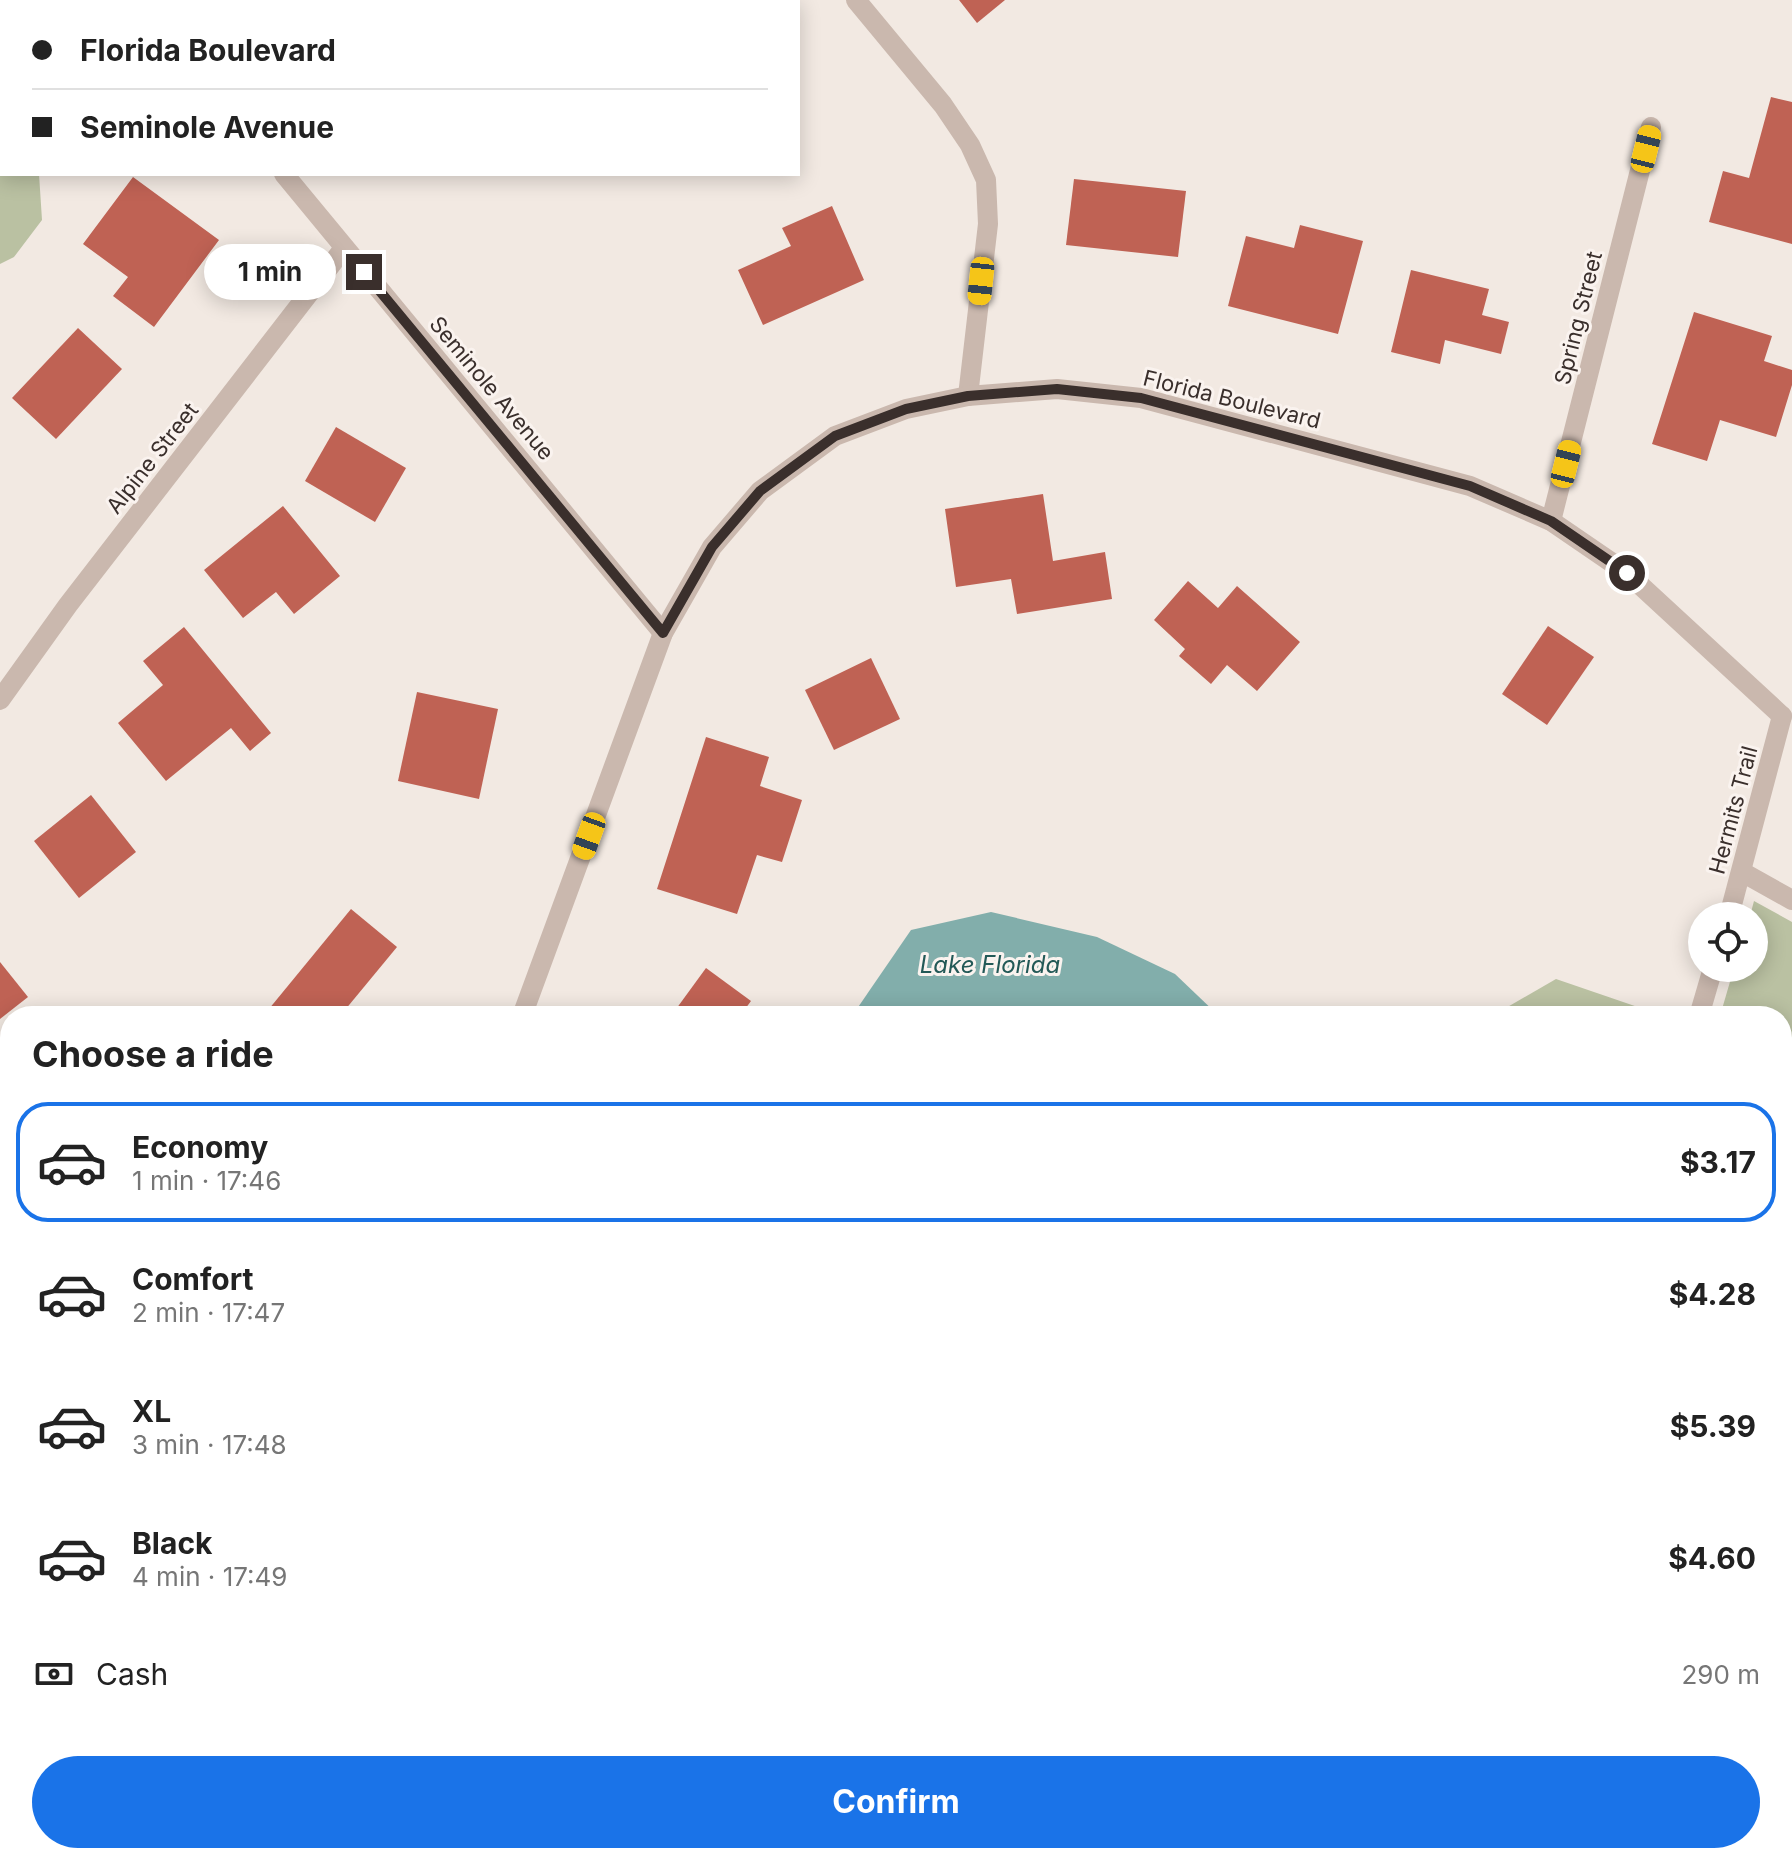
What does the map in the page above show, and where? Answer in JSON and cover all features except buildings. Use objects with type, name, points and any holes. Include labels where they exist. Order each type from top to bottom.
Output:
[{"type":"street","points":[[856,0],[943,105],[970,145],[986,180],[988,224],[968,396]]},
{"type":"street","name":"Spring Street","points":[[1551,521],[1651,127]]},
{"type":"street","name":"Seminole Avenue","points":[[286,176],[663,633]]},
{"type":"street","name":"Alpine Street","points":[[0,700],[68,605],[344,248]]},
{"type":"street","name":"Florida Boulevard","points":[[526,1006],[663,633],[712,547],[760,491],[835,436],[906,409],[968,396],[1057,389],[1141,398],[1470,486],[1551,521],[1627,573],[1787,712]]},
{"type":"street","name":"Hermits Trail","points":[[1733,902],[1787,712]]},
{"type":"street","points":[[1742,872],[1792,900]]},
{"type":"street","points":[[1702,1006],[1709,982]]},
{"type":"green space","points":[[0,176],[39,176],[42,220],[14,257],[0,264]]},
{"type":"green space","points":[[1768,909],[1792,922],[1792,1006],[1723,1006],[1730,982],[1768,982]]},
{"type":"green space","points":[[1556,979],[1635,1006],[1509,1006]]},
{"type":"water","name":"Lake Florida","points":[[991,912],[1097,937],[1175,974],[1209,1006],[859,1006],[911,930]]},
{"type":"route","points":[[364,272],[663,633],[712,547],[760,491],[835,436],[906,409],[968,396],[1057,389],[1141,398],[1470,486],[1551,521],[1627,573]]}]
